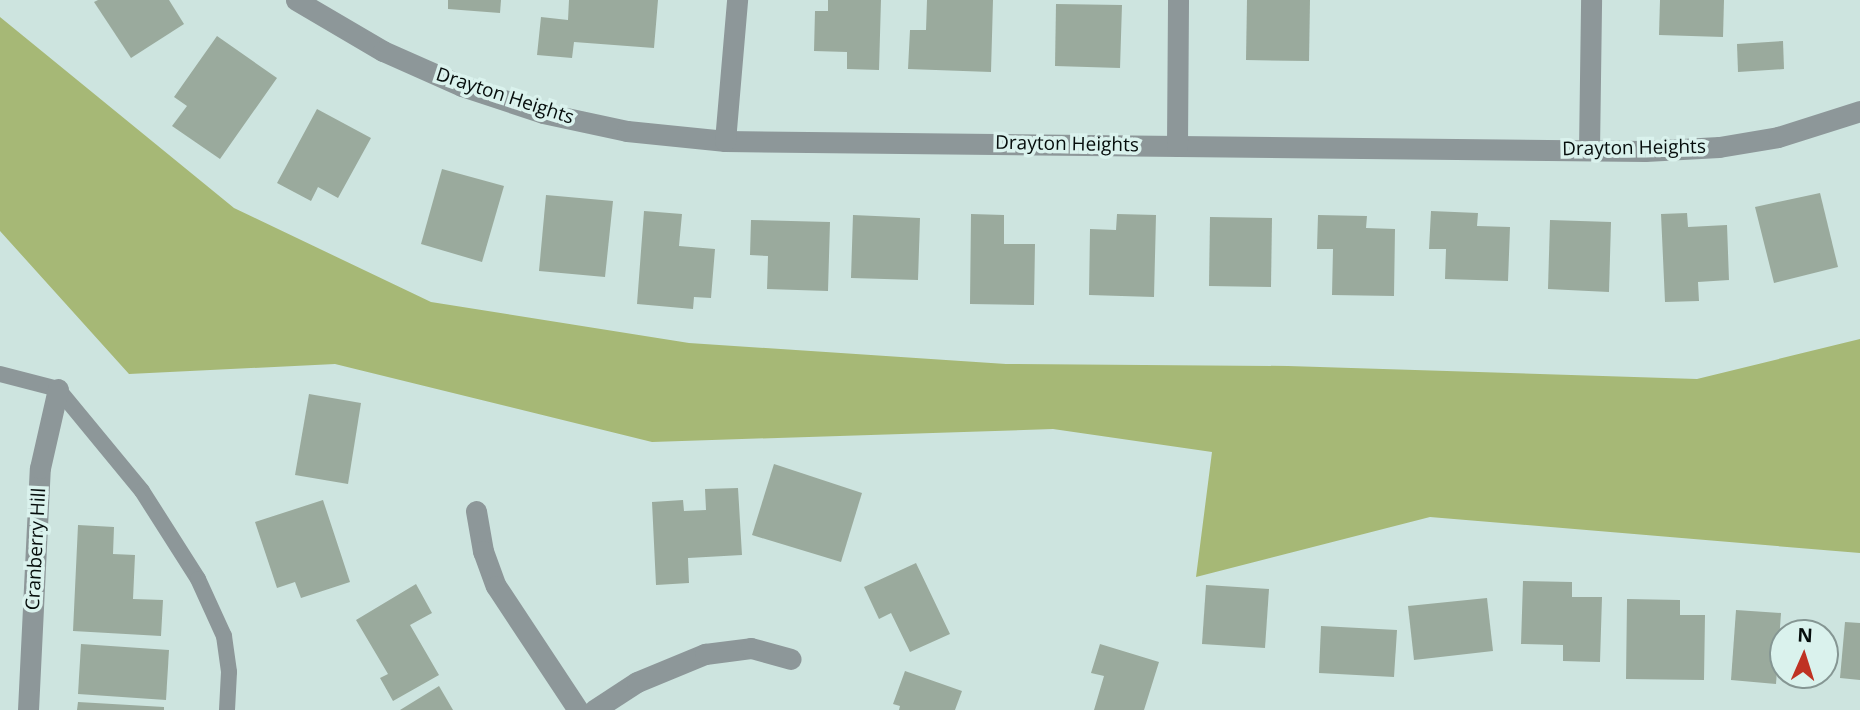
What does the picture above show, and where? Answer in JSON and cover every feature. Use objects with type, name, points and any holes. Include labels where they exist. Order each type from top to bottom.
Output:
[{"type":"street","name":"Drayton Heights","points":[[296,0],[383,51],[473,90],[543,113],[627,131],[725,141],[1589,150],[1719,147],[1777,137],[1860,111]]},
{"type":"street","points":[[725,141],[737,0]]},
{"type":"street","points":[[1177,146],[1178,0]]},
{"type":"street","points":[[1589,150],[1591,0]]},
{"type":"street","name":"Cranberry Hill","points":[[27,710],[40,468],[58,389]]},
{"type":"street","points":[[476,512],[483,551],[496,586],[578,710]]},
{"type":"street","points":[[594,710],[637,682],[705,653],[751,648],[791,659]]},
{"type":"lane","points":[[0,374],[58,389],[142,491],[198,579],[224,636],[229,672],[227,710]]},
{"type":"green space","points":[[0,17],[234,208],[431,302],[689,343],[1006,364],[1288,366],[1697,379],[1860,339],[1860,553],[1430,517],[1196,577],[1212,452],[1053,429],[652,442],[335,364],[129,374],[0,231]]},
{"type":"building","points":[[169,0],[184,24],[131,58],[94,2]]},
{"type":"building","points":[[448,0],[501,0],[500,13],[448,9]]},
{"type":"building","points":[[569,0],[658,0],[654,48],[574,42],[572,58],[537,55],[541,17],[568,20]]},
{"type":"building","points":[[828,0],[881,0],[879,70],[847,69],[847,52],[814,51],[815,11],[828,11]]},
{"type":"building","points":[[927,0],[993,0],[991,72],[908,69],[910,30],[926,30]]},
{"type":"building","points":[[1247,0],[1310,0],[1309,61],[1246,60]]},
{"type":"building","points":[[1660,0],[1724,0],[1723,37],[1659,35]]},
{"type":"building","points":[[1056,4],[1122,5],[1120,68],[1055,66]]},
{"type":"building","points":[[217,36],[277,78],[220,159],[172,126],[187,106],[174,97]]},
{"type":"building","points":[[1783,41],[1784,69],[1738,72],[1737,44]]},
{"type":"building","points":[[317,109],[371,138],[338,198],[318,187],[311,201],[277,183]]},
{"type":"building","points":[[442,169],[504,186],[482,262],[421,244]]},
{"type":"building","points":[[1820,193],[1838,267],[1774,283],[1755,207]]},
{"type":"building","points":[[546,195],[613,201],[605,277],[539,271]]},
{"type":"building","points":[[644,211],[682,214],[679,246],[715,249],[711,298],[694,297],[693,309],[637,304]]},
{"type":"building","points":[[1431,211],[1478,213],[1477,226],[1510,227],[1508,281],[1445,279],[1446,249],[1429,249]]},
{"type":"building","points":[[1687,213],[1688,227],[1727,225],[1729,280],[1698,282],[1699,301],[1665,302],[1661,214]]},
{"type":"building","points":[[971,214],[1004,215],[1004,244],[1035,244],[1034,305],[970,304]]},
{"type":"building","points":[[1117,214],[1156,215],[1154,297],[1089,295],[1090,229],[1116,230]]},
{"type":"building","points":[[853,215],[920,218],[918,280],[851,278]]},
{"type":"building","points":[[1318,215],[1367,216],[1366,228],[1395,229],[1394,296],[1332,295],[1333,249],[1317,249]]},
{"type":"building","points":[[1210,217],[1272,218],[1271,287],[1209,286]]},
{"type":"building","points":[[751,220],[830,222],[828,291],[767,289],[768,256],[750,255]]},
{"type":"building","points":[[1550,220],[1611,222],[1609,292],[1548,289]]},
{"type":"building","points":[[309,394],[361,403],[348,484],[295,475]]},
{"type":"building","points":[[774,464],[862,493],[841,562],[752,535]]},
{"type":"building","points":[[738,488],[742,555],[688,558],[689,583],[656,585],[652,502],[683,500],[684,511],[706,510],[705,489]]},
{"type":"building","points":[[323,500],[350,582],[301,598],[295,582],[277,588],[255,522]]},
{"type":"building","points":[[78,525],[114,527],[113,554],[135,555],[133,599],[163,600],[161,636],[73,631]]},
{"type":"building","points":[[916,563],[950,634],[910,652],[891,613],[879,619],[864,587]]},
{"type":"building","points":[[1523,581],[1572,582],[1572,597],[1602,597],[1600,662],[1563,661],[1563,645],[1521,644]]},
{"type":"building","points":[[416,584],[432,613],[410,625],[439,675],[393,701],[380,678],[388,674],[356,620]]},
{"type":"building","points":[[1206,585],[1269,589],[1265,648],[1202,644]]},
{"type":"building","points":[[1487,598],[1493,651],[1414,660],[1408,606]]},
{"type":"building","points":[[1627,599],[1680,600],[1680,615],[1705,615],[1704,680],[1626,679]]},
{"type":"building","points":[[1736,610],[1781,613],[1781,619],[1769,619],[1769,683],[1731,680]]},
{"type":"building","points":[[1845,622],[1860,623],[1860,680],[1840,678]]},
{"type":"building","points":[[1321,626],[1397,630],[1394,677],[1319,673]]},
{"type":"building","points":[[81,644],[169,650],[166,700],[78,694]]},
{"type":"building","points":[[1100,644],[1159,662],[1144,710],[1094,710],[1104,676],[1091,673]]},
{"type":"building","points":[[905,671],[962,691],[955,710],[899,710],[900,706],[893,704]]},
{"type":"building","points":[[439,686],[453,710],[400,710]]},
{"type":"building","points":[[78,702],[164,707],[164,710],[77,710]]}]
